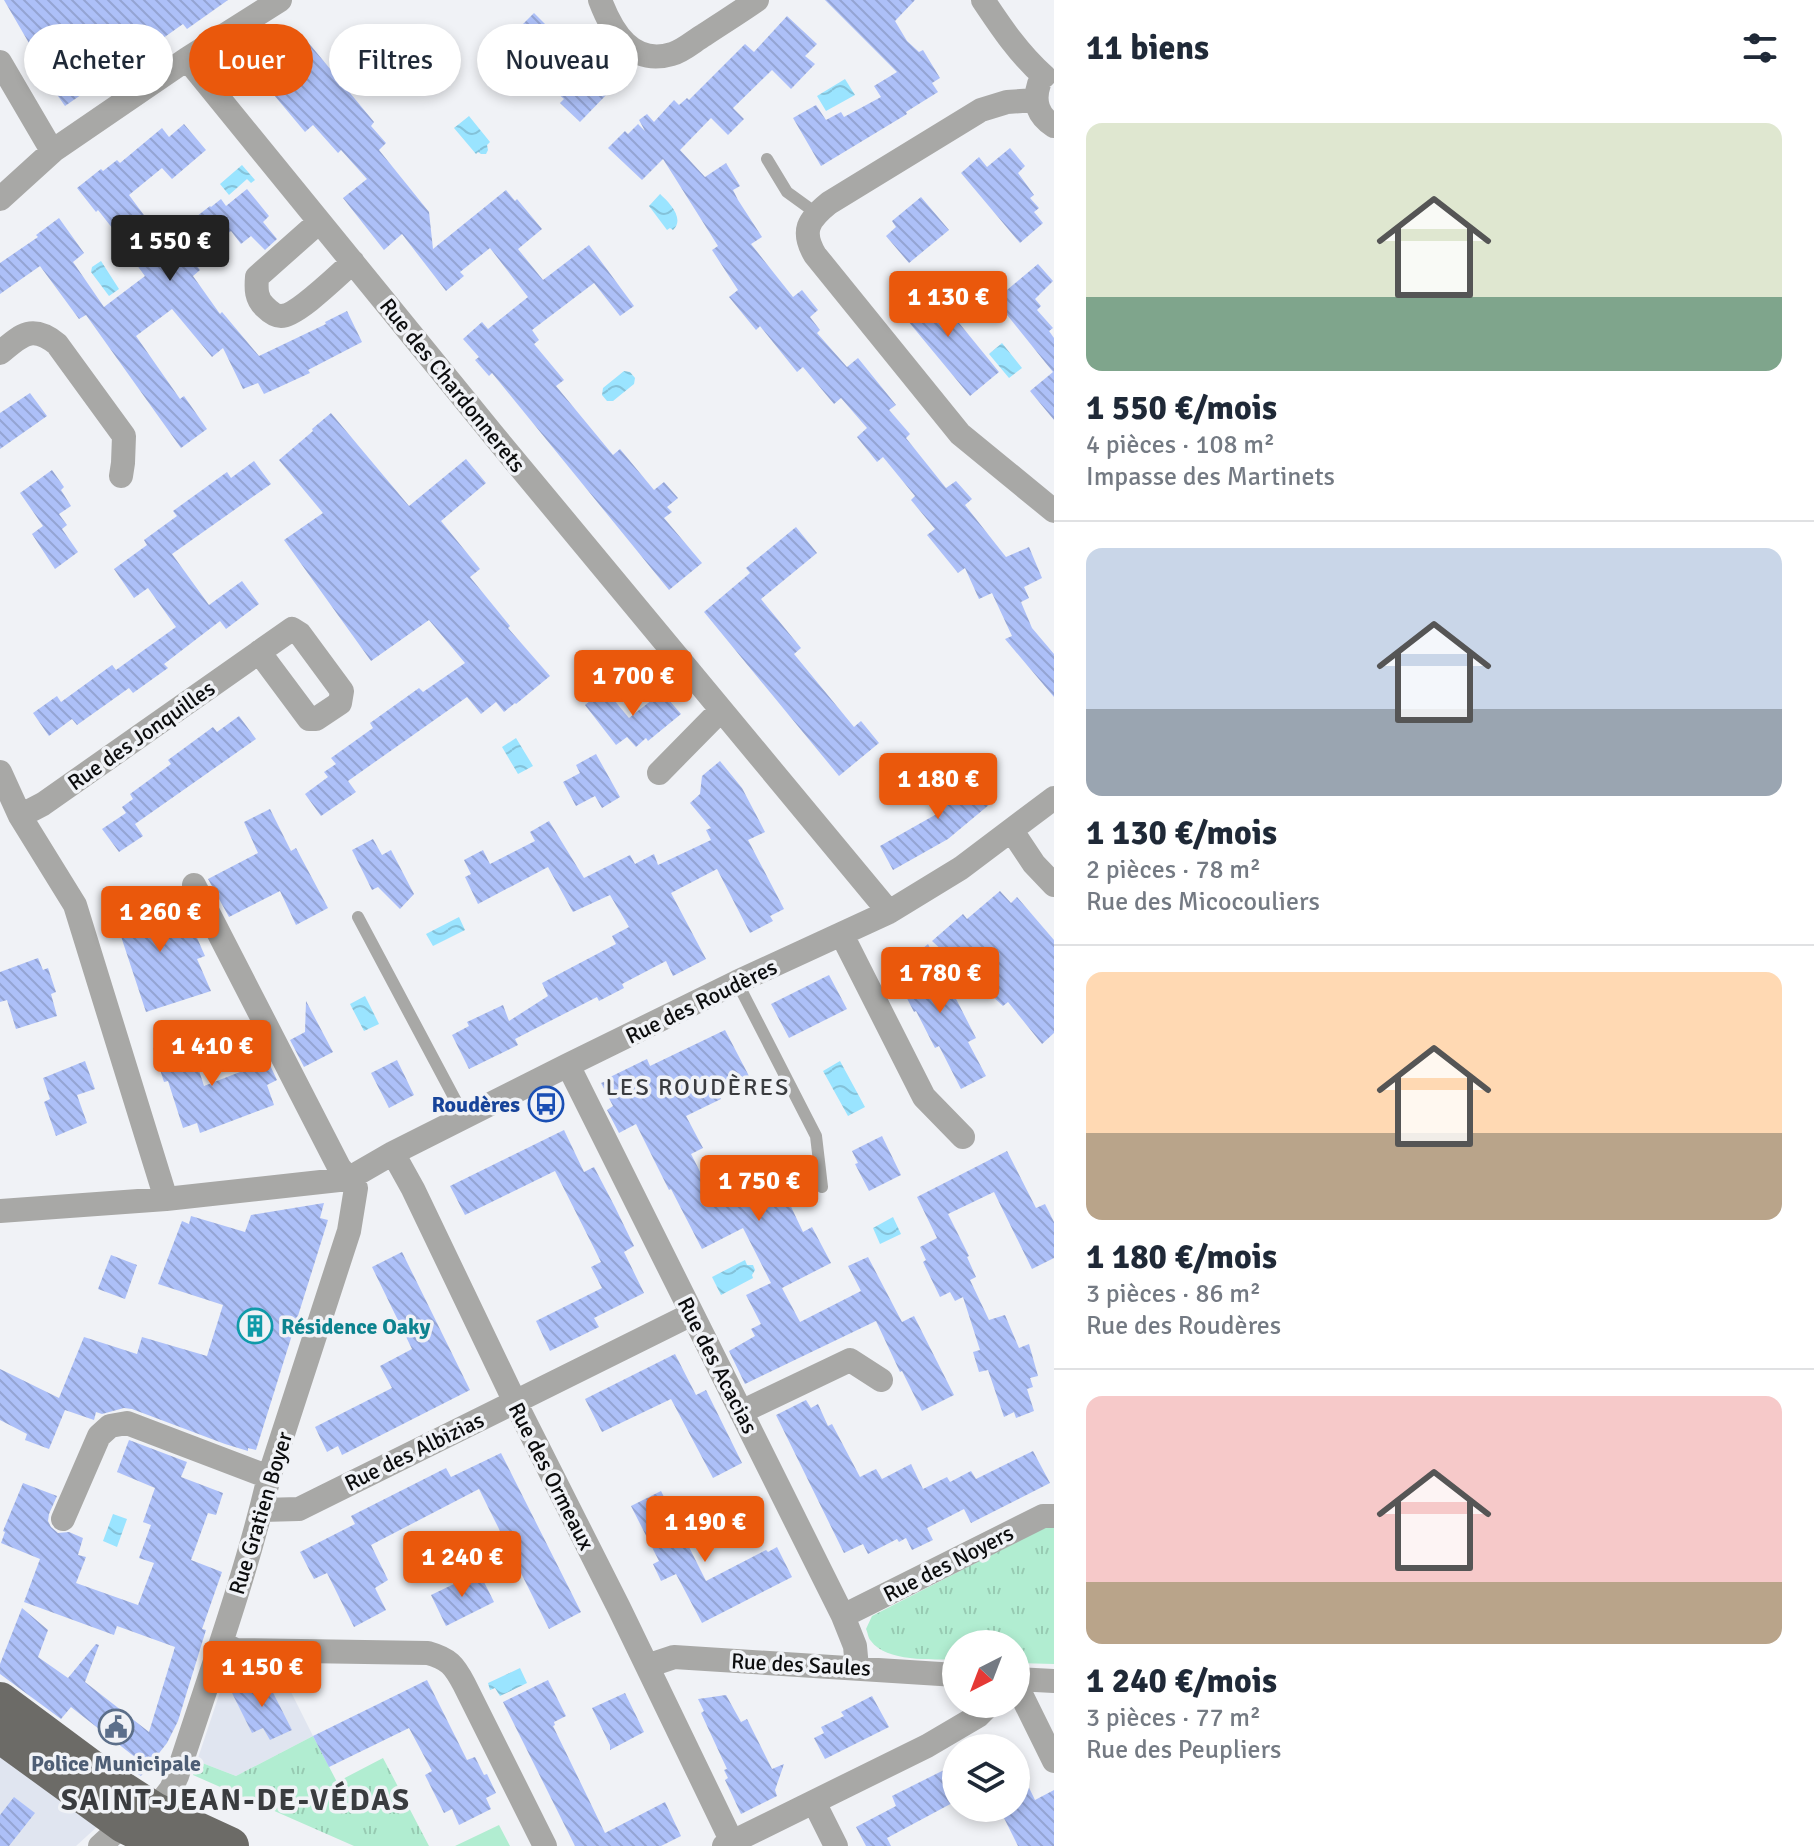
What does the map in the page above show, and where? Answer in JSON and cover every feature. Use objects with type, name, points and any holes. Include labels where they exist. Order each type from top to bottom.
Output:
[{"type":"main road","points":[[0,1701],[109,1782],[126,1827]]},
{"type":"main road","points":[[0,1734],[126,1827],[167,1846]]},
{"type":"main road","points":[[126,1827],[230,1846]]},
{"type":"street","points":[[0,199],[54,150],[280,0]]},
{"type":"street","points":[[600,0],[619,38],[635,52],[655,57],[675,54],[757,0]]},
{"type":"street","points":[[983,0],[1028,62],[1049,73],[1037,87],[1036,100],[1041,115],[1054,126]]},
{"type":"street","name":"Rue des Chardonnerets","points":[[187,59],[889,912]]},
{"type":"street","points":[[0,62],[54,150]]},
{"type":"street","points":[[1036,100],[1007,102],[981,110],[829,203],[816,213],[807,229],[808,243],[815,255],[960,434],[1054,511]]},
{"type":"street","points":[[319,222],[257,277],[260,303],[281,316],[296,312],[353,262]]},
{"type":"street","points":[[0,353],[29,332],[45,335],[57,344],[124,436],[121,476]]},
{"type":"street","name":"Rue des Jonquilles","points":[[20,816],[43,804],[259,652]]},
{"type":"street","points":[[659,773],[721,710]]},
{"type":"street","points":[[0,772],[20,816],[75,905],[166,1199]]},
{"type":"street","name":"Rue des Roudères","points":[[0,1211],[166,1199],[348,1179],[568,1065],[889,912],[961,868],[1054,798]]},
{"type":"street","points":[[1012,831],[1034,864],[1054,885]]},
{"type":"street","points":[[194,885],[339,1167],[348,1179]]},
{"type":"street","points":[[842,935],[924,1097],[963,1137]]},
{"type":"street","name":"Rue des Acacias","points":[[568,1065],[843,1616],[855,1646],[857,1668]]},
{"type":"street","name":"Rue des Ormeaux","points":[[393,1153],[647,1666],[728,1844]]},
{"type":"street","name":"Rue Gratien Boyer","points":[[126,1827],[171,1789],[177,1776],[349,1231],[356,1188],[348,1179]]},
{"type":"street","name":"Rue des Albizias","points":[[262,1510],[299,1509],[692,1314]]},
{"type":"street","points":[[741,1412],[850,1360],[881,1380]]},
{"type":"street","points":[[63,1519],[99,1436],[110,1426],[127,1423],[269,1477]]},
{"type":"street","name":"Rue des Noyers","points":[[843,1616],[1043,1516],[1054,1516]]},
{"type":"street","points":[[221,1643],[236,1650],[428,1653],[445,1658],[456,1668],[545,1846]]},
{"type":"street","name":"Rue des Saules","points":[[647,1666],[674,1657],[942,1674]]},
{"type":"street","points":[[1030,1682],[1054,1681]]},
{"type":"street","points":[[1030,1711],[1054,1761]]},
{"type":"street","points":[[728,1844],[927,1746],[975,1718]]},
{"type":"street","points":[[814,1802],[836,1846]]},
{"type":"lane","points":[[767,159],[787,192],[816,213]]},
{"type":"lane","points":[[358,917],[465,1118]]},
{"type":"lane","points":[[737,982],[816,1136],[822,1187]]},
{"type":"shaded area","points":[[278,1666],[313,1736],[236,1776],[197,1761],[224,1680],[240,1668]]},
{"type":"shaded area","points":[[0,1754],[98,1826],[76,1846],[0,1846]]},
{"type":"green space","points":[[1046,1527],[1054,1527],[1054,1664],[1030,1663],[1030,1630],[942,1630],[942,1660],[898,1656],[878,1648],[870,1640],[866,1629],[872,1616]]},
{"type":"green space","points":[[313,1736],[337,1782],[383,1758],[429,1846],[354,1846],[193,1775],[197,1761],[236,1776]]},
{"type":"green space","points":[[499,1825],[510,1846],[455,1846]]},
{"type":"water","points":[[845,79],[855,95],[826,111],[817,96]]},
{"type":"water","points":[[469,116],[490,142],[486,154],[476,154],[454,128]]},
{"type":"water","points":[[242,165],[255,180],[251,183],[247,179],[229,195],[220,184]]},
{"type":"water","points":[[660,194],[677,216],[673,230],[667,230],[649,206]]},
{"type":"water","points":[[101,261],[119,289],[109,296],[91,272],[92,267]]},
{"type":"water","points":[[1002,343],[1022,368],[1009,378],[989,354]]},
{"type":"water","points":[[624,371],[635,378],[634,384],[613,401],[607,401],[602,395],[603,388]]},
{"type":"water","points":[[516,738],[533,766],[518,774],[502,747]]},
{"type":"water","points":[[459,917],[465,930],[433,946],[426,934]]},
{"type":"water","points":[[365,996],[379,1024],[364,1031],[350,1004]]},
{"type":"water","points":[[840,1061],[865,1107],[848,1116],[823,1071]]},
{"type":"water","points":[[893,1217],[901,1234],[880,1244],[873,1228]]},
{"type":"water","points":[[745,1260],[747,1265],[753,1265],[753,1278],[721,1295],[712,1277]]},
{"type":"water","points":[[113,1514],[127,1519],[117,1547],[103,1541]]},
{"type":"water","points":[[520,1668],[527,1683],[500,1696],[495,1688],[490,1690],[488,1683]]},
{"type":"building","points":[[4,0],[228,0],[194,24],[189,24],[187,29],[183,24],[173,31],[173,24],[24,24],[24,34]]},
{"type":"building","points":[[825,0],[915,0],[895,21],[907,41],[919,52],[923,50],[940,78],[932,83],[938,92],[821,166],[793,118],[816,105],[826,120],[841,112],[844,117],[881,97],[874,86],[897,72]]},
{"type":"building","points":[[534,13],[545,24],[523,24]]},
{"type":"building","points":[[787,16],[817,44],[805,56],[815,64],[791,89],[772,70],[733,108],[744,119],[728,135],[711,118],[680,150],[705,177],[726,163],[740,186],[733,190],[762,237],[751,244],[793,297],[802,290],[818,310],[810,317],[820,330],[817,333],[847,367],[858,358],[896,405],[889,410],[910,434],[906,438],[946,488],[956,481],[972,499],[965,505],[1006,557],[1029,547],[1042,578],[1024,587],[1029,598],[1021,602],[1032,628],[1054,654],[1054,697],[1005,639],[1012,636],[992,593],[979,599],[965,568],[958,573],[927,535],[935,529],[911,500],[915,496],[883,457],[877,462],[857,437],[867,428],[841,398],[834,404],[803,367],[797,372],[760,326],[756,330],[729,297],[738,290],[712,250],[718,246],[663,159],[642,180],[608,148],[625,131],[628,134],[638,124],[645,131],[639,120],[647,114],[654,122],[674,100],[679,105],[687,98],[689,100],[745,44],[754,52]]},
{"type":"building","points":[[313,48],[329,68],[329,96],[352,96],[374,122],[371,126],[386,143],[379,150],[429,212],[433,249],[506,190],[542,229],[518,249],[543,280],[589,245],[634,306],[620,316],[594,283],[532,330],[539,340],[534,344],[564,380],[556,386],[613,455],[620,449],[654,490],[664,482],[678,498],[667,507],[672,512],[664,518],[702,563],[669,590],[492,373],[489,376],[475,360],[479,357],[463,339],[482,322],[488,329],[528,297],[490,248],[460,272],[464,276],[446,291],[402,234],[384,250],[343,198],[367,179],[313,125],[305,132],[275,96],[313,96]]},
{"type":"building","points":[[58,96],[79,96],[65,106]]},
{"type":"building","points":[[561,96],[605,96],[580,122],[560,103],[564,99]]},
{"type":"building","points":[[184,124],[206,150],[172,179],[162,168],[129,195],[164,242],[210,206],[221,199],[226,206],[247,189],[269,216],[263,222],[277,239],[265,250],[251,236],[241,244],[231,231],[193,261],[200,270],[193,276],[220,314],[222,312],[259,356],[347,311],[362,342],[308,370],[310,373],[264,394],[258,383],[243,389],[223,348],[212,357],[172,309],[136,336],[180,399],[184,396],[207,429],[181,448],[86,315],[79,319],[40,266],[0,294],[0,263],[59,218],[84,253],[73,262],[104,307],[145,276],[136,264],[139,262],[77,188],[101,169],[103,171],[117,160],[120,163],[162,128],[169,137]]},
{"type":"building","points":[[1010,148],[1025,166],[1018,173],[1034,195],[1030,198],[1039,208],[1034,212],[1043,223],[1020,243],[961,173],[979,157],[987,167]]},
{"type":"building","points":[[921,197],[949,230],[909,263],[886,236],[896,227],[892,221]]},
{"type":"building","points":[[1038,264],[1053,281],[1035,299],[1041,306],[1037,310],[1053,328],[1049,331],[1054,338],[1054,420],[1030,391],[1053,372],[995,300]]},
{"type":"building","points":[[930,282],[949,305],[946,307],[999,372],[970,396],[898,309]]},
{"type":"building","points":[[30,393],[47,416],[0,449],[0,413]]},
{"type":"building","points":[[331,413],[409,506],[466,459],[486,483],[441,521],[480,569],[470,577],[510,626],[508,628],[550,676],[504,712],[496,702],[481,714],[467,697],[348,781],[356,792],[321,816],[305,794],[328,777],[324,772],[336,764],[331,758],[373,728],[370,723],[419,688],[423,692],[465,663],[429,620],[371,661],[284,540],[323,513],[279,460]]},
{"type":"building","points":[[254,461],[271,484],[172,554],[209,605],[242,581],[259,604],[226,629],[220,621],[164,664],[168,668],[133,693],[129,688],[77,725],[72,719],[49,736],[33,713],[57,696],[61,702],[112,665],[116,670],[176,627],[148,588],[134,598],[114,569],[147,545],[144,540],[177,516],[173,511],[227,472],[231,478]]},
{"type":"building","points":[[52,470],[64,487],[61,490],[71,506],[59,514],[67,525],[62,529],[78,552],[55,569],[32,534],[43,526],[20,493]]},
{"type":"building","points":[[796,527],[817,553],[761,599],[801,648],[794,654],[854,727],[861,721],[879,743],[839,776],[704,612],[750,573],[746,568]]},
{"type":"building","points":[[602,691],[629,718],[662,692],[681,714],[636,747],[627,737],[616,745],[585,705]]},
{"type":"building","points":[[239,716],[256,739],[135,824],[143,836],[119,852],[102,829],[126,813],[122,807],[133,799],[130,794],[171,764],[168,760],[213,727],[217,732]]},
{"type":"building","points":[[596,754],[620,797],[602,808],[595,796],[576,806],[563,782],[580,773],[576,765]]},
{"type":"building","points":[[720,761],[742,788],[765,832],[748,840],[784,909],[770,916],[773,921],[750,933],[717,869],[671,893],[706,959],[673,976],[666,961],[622,984],[624,988],[599,1001],[597,997],[515,1039],[518,1045],[469,1069],[452,1035],[469,1026],[467,1022],[503,1005],[509,1021],[548,996],[542,983],[616,944],[612,936],[629,927],[610,895],[573,912],[548,867],[478,904],[465,877],[471,874],[464,860],[483,850],[490,864],[535,841],[530,832],[549,821],[584,878],[630,855],[635,864],[654,854],[658,865],[711,840],[706,830],[711,828],[690,803],[700,794],[702,776]]},
{"type":"building","points":[[962,772],[990,804],[948,839],[893,870],[880,846],[942,811],[926,792],[943,782],[945,785]]},
{"type":"building","points":[[270,809],[291,851],[296,848],[328,908],[296,925],[280,891],[229,917],[208,879],[258,853],[244,822]]},
{"type":"building","points":[[373,839],[382,855],[391,850],[414,894],[400,909],[378,887],[372,890],[352,850]]},
{"type":"building","points":[[1000,891],[1011,903],[1017,897],[1054,940],[1054,1033],[1042,1044],[1008,1002],[1003,1006],[932,941],[963,914],[967,919]]},
{"type":"building","points":[[127,893],[133,907],[147,901],[158,924],[186,913],[205,956],[197,959],[211,991],[146,1012],[110,903]]},
{"type":"building","points":[[928,944],[976,1038],[968,1042],[986,1076],[961,1089],[939,1046],[935,1048],[894,973]]},
{"type":"building","points":[[38,958],[43,970],[48,968],[56,992],[51,994],[57,1016],[16,1029],[7,1000],[0,1002],[0,972]]},
{"type":"building","points":[[829,975],[847,1009],[789,1038],[771,1004]]},
{"type":"building","points":[[306,1001],[333,1052],[304,1067],[290,1040],[305,1032]]},
{"type":"building","points":[[725,1030],[749,1076],[718,1091],[721,1099],[686,1116],[703,1148],[691,1154],[716,1203],[720,1205],[791,1169],[801,1186],[785,1194],[803,1232],[812,1227],[831,1263],[782,1288],[800,1322],[861,1291],[848,1266],[868,1257],[902,1322],[914,1316],[954,1395],[922,1411],[876,1321],[745,1384],[729,1351],[755,1336],[751,1329],[761,1324],[746,1295],[771,1283],[743,1228],[702,1249],[636,1124],[619,1133],[607,1110],[613,1106],[601,1083],[647,1059],[650,1066]]},
{"type":"building","points":[[188,1036],[204,1086],[268,1061],[277,1080],[267,1085],[274,1105],[200,1133],[197,1123],[183,1128],[168,1081],[164,1082],[153,1048]]},
{"type":"building","points":[[397,1060],[414,1095],[389,1108],[371,1073]]},
{"type":"building","points":[[85,1061],[95,1089],[77,1095],[87,1123],[56,1136],[44,1102],[50,1099],[43,1078]]},
{"type":"building","points":[[564,1130],[584,1172],[594,1167],[615,1207],[634,1246],[624,1252],[644,1293],[594,1318],[599,1327],[550,1351],[536,1321],[602,1288],[591,1267],[601,1262],[555,1171],[465,1215],[450,1186]]},
{"type":"building","points":[[882,1136],[901,1175],[869,1191],[852,1151]]},
{"type":"building","points":[[1007,1151],[1036,1208],[1045,1204],[1054,1222],[1054,1258],[1032,1269],[994,1192],[948,1214],[969,1256],[976,1277],[970,1280],[989,1320],[1005,1315],[1019,1348],[1029,1344],[1038,1376],[1030,1378],[1033,1387],[1027,1389],[1034,1411],[1016,1418],[1014,1412],[1004,1417],[988,1370],[979,1372],[973,1352],[980,1350],[963,1297],[955,1301],[950,1292],[940,1297],[923,1262],[926,1260],[920,1247],[937,1238],[917,1197]]},
{"type":"building","points":[[324,1203],[320,1218],[328,1220],[256,1450],[248,1448],[248,1451],[225,1444],[124,1408],[102,1414],[96,1412],[94,1420],[65,1410],[49,1449],[25,1440],[27,1434],[0,1420],[0,1369],[59,1398],[84,1337],[137,1354],[142,1337],[207,1356],[223,1305],[158,1284],[182,1221],[189,1224],[191,1216],[245,1232],[251,1215]]},
{"type":"building","points":[[402,1252],[470,1390],[342,1455],[338,1446],[327,1452],[315,1427],[392,1388],[380,1366],[412,1349],[372,1267]]},
{"type":"building","points":[[111,1255],[137,1265],[125,1299],[98,1289]]},
{"type":"building","points":[[675,1354],[696,1395],[706,1390],[742,1463],[713,1478],[671,1399],[602,1432],[585,1399]]},
{"type":"building","points":[[806,1400],[811,1408],[818,1404],[860,1477],[876,1469],[882,1479],[911,1464],[923,1489],[947,1477],[950,1482],[971,1471],[976,1479],[1033,1451],[1050,1483],[971,1523],[964,1509],[927,1528],[933,1540],[912,1550],[906,1538],[899,1542],[897,1539],[868,1554],[863,1544],[844,1553],[776,1415]]},
{"type":"building","points":[[129,1440],[187,1462],[181,1477],[223,1493],[216,1515],[208,1513],[191,1560],[222,1572],[202,1629],[206,1630],[178,1721],[167,1743],[141,1776],[136,1773],[140,1761],[71,1707],[61,1719],[0,1674],[0,1664],[22,1608],[48,1630],[38,1657],[68,1678],[96,1644],[99,1645],[85,1682],[149,1732],[175,1647],[117,1626],[114,1635],[24,1602],[40,1559],[1,1543],[23,1483],[57,1496],[49,1514],[51,1527],[58,1533],[69,1532],[83,1538],[78,1555],[86,1557],[76,1583],[138,1605],[154,1563],[139,1558],[151,1525],[143,1522],[155,1488],[117,1472]]},
{"type":"building","points":[[501,1453],[581,1612],[549,1629],[479,1489],[371,1545],[388,1580],[375,1588],[386,1610],[354,1627],[327,1573],[314,1579],[300,1552],[355,1524],[351,1516],[446,1468],[451,1477]]},
{"type":"building","points":[[661,1491],[706,1581],[777,1547],[792,1577],[702,1623],[676,1574],[661,1581],[653,1564],[659,1561],[631,1506]]},
{"type":"building","points":[[479,1572],[494,1602],[446,1626],[431,1595]]},
{"type":"building","points":[[265,1677],[292,1730],[270,1740],[263,1728],[252,1733],[232,1693]]},
{"type":"building","points":[[427,1680],[467,1760],[475,1757],[496,1793],[486,1798],[491,1809],[459,1825],[452,1809],[444,1813],[425,1775],[432,1771],[409,1728],[329,1767],[313,1736]]},
{"type":"building","points":[[548,1680],[566,1716],[554,1722],[553,1726],[605,1833],[665,1802],[681,1836],[661,1846],[575,1846],[503,1702]]},
{"type":"building","points":[[625,1693],[644,1732],[610,1750],[592,1708]]},
{"type":"building","points":[[726,1695],[741,1722],[747,1719],[772,1769],[784,1764],[775,1790],[777,1796],[741,1814],[725,1780],[728,1778],[724,1770],[727,1769],[701,1713],[704,1711],[698,1699]]},
{"type":"building","points":[[872,1696],[889,1727],[825,1759],[814,1738],[824,1733],[821,1727],[844,1716],[841,1712]]},
{"type":"building","points":[[942,1771],[942,1809],[887,1838],[891,1846],[866,1846],[856,1827],[896,1806],[892,1796]]},
{"type":"building","points":[[1030,1790],[1035,1800],[1054,1790],[1054,1846],[1018,1846],[1006,1822],[1030,1822]]},
{"type":"building","points":[[14,1797],[35,1813],[9,1846],[0,1846],[0,1815]]},
{"type":"place","name":"Roudères","points":[[546,1104]]},
{"type":"place","name":"Résidence Oaky","points":[[255,1326]]},
{"type":"place","name":"Police Municipale","points":[[116,1727]]},
{"type":"district","name":"LES ROUDÈRES","points":[[698,1087]]},
{"type":"district","name":"SAINT-JEAN-DE-VÉDAS","points":[[236,1800]]}]
